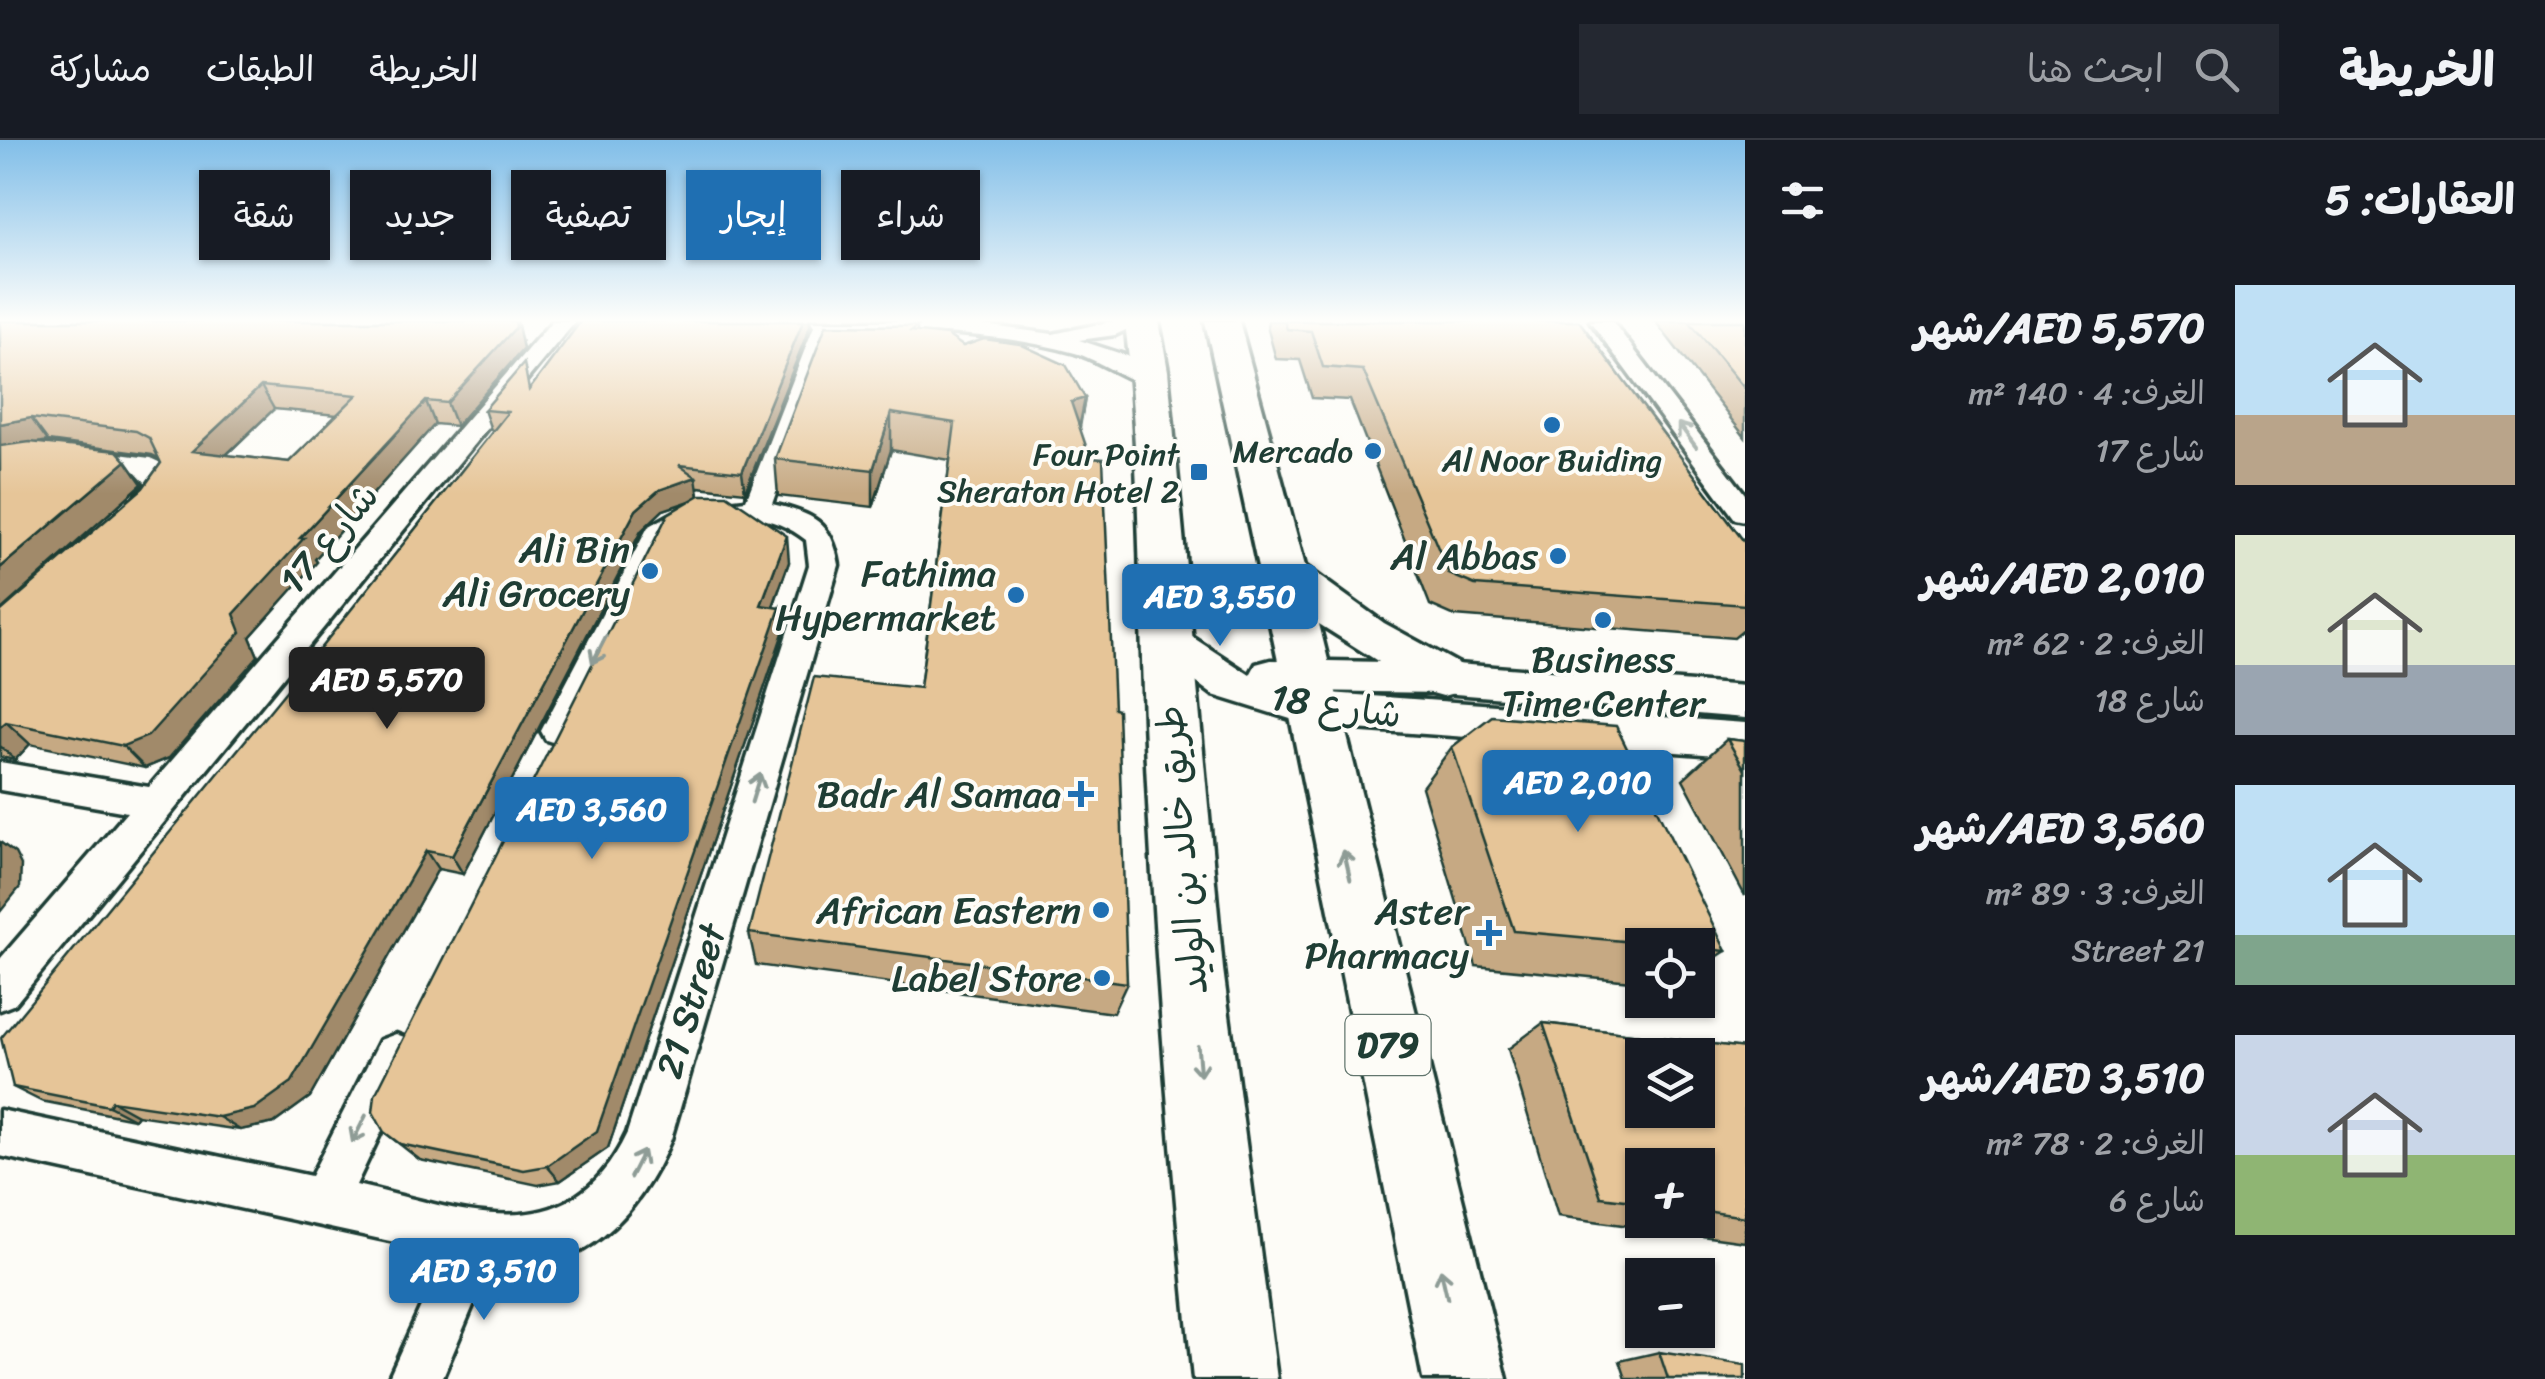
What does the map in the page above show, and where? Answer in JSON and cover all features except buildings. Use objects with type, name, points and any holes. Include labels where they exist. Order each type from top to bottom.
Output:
[{"type":"main road","name":"D79","points":[[1237,379],[1286,575],[1466,1379]]},
{"type":"main road","name":"طريق خالد بن الوليد","points":[[1152,381],[1170,720],[1208,1172],[1235,1379]]},
{"type":"main road","points":[[1286,575],[1367,635],[1442,678]]},
{"type":"street","name":"شارع 17","points":[[0,990],[515,379]]},
{"type":"street","points":[[754,512],[803,379]]},
{"type":"street","points":[[1644,379],[1745,513]]},
{"type":"street","points":[[0,462],[48,453],[152,468],[160,484],[156,493],[118,529]]},
{"type":"street","name":"21 Street","points":[[478,1235],[507,1242],[538,1241],[570,1231],[617,1196],[636,1169],[824,565],[825,550],[809,526],[793,517],[701,509],[683,514],[658,533],[543,762]]},
{"type":"street","name":"شارع 18","points":[[1166,639],[1228,684]]},
{"type":"street","name":"شارع 18","points":[[1309,691],[1442,678],[1745,702]]},
{"type":"street","name":"شارع 18","points":[[1170,720],[1206,694],[1228,684],[1745,740]]},
{"type":"street","points":[[0,776],[158,803]]},
{"type":"street","points":[[323,1202],[411,1026]]},
{"type":"street","points":[[0,1132],[478,1235],[415,1379]]},
{"type":"place","name":"Al Noor Buiding","points":[[1552,425]]},
{"type":"place","name":"Mercado","points":[[1373,451]]},
{"type":"place","name":"Four Point Sheraton Hotel 2","points":[[1199,472]]},
{"type":"place","name":"Al Abbas","points":[[1558,556]]},
{"type":"place","name":"Ali Bin Ali Grocery","points":[[650,571]]},
{"type":"place","name":"Fathima Hypermarket","points":[[1016,595]]},
{"type":"place","name":"Business Time Center","points":[[1603,620]]},
{"type":"place","name":"Badr Al Samaa","points":[[1081,794]]},
{"type":"place","name":"African Eastern","points":[[1101,910]]},
{"type":"place","name":"Aster Pharmacy","points":[[1489,933]]},
{"type":"place","name":"Label Store","points":[[1102,978]]}]
